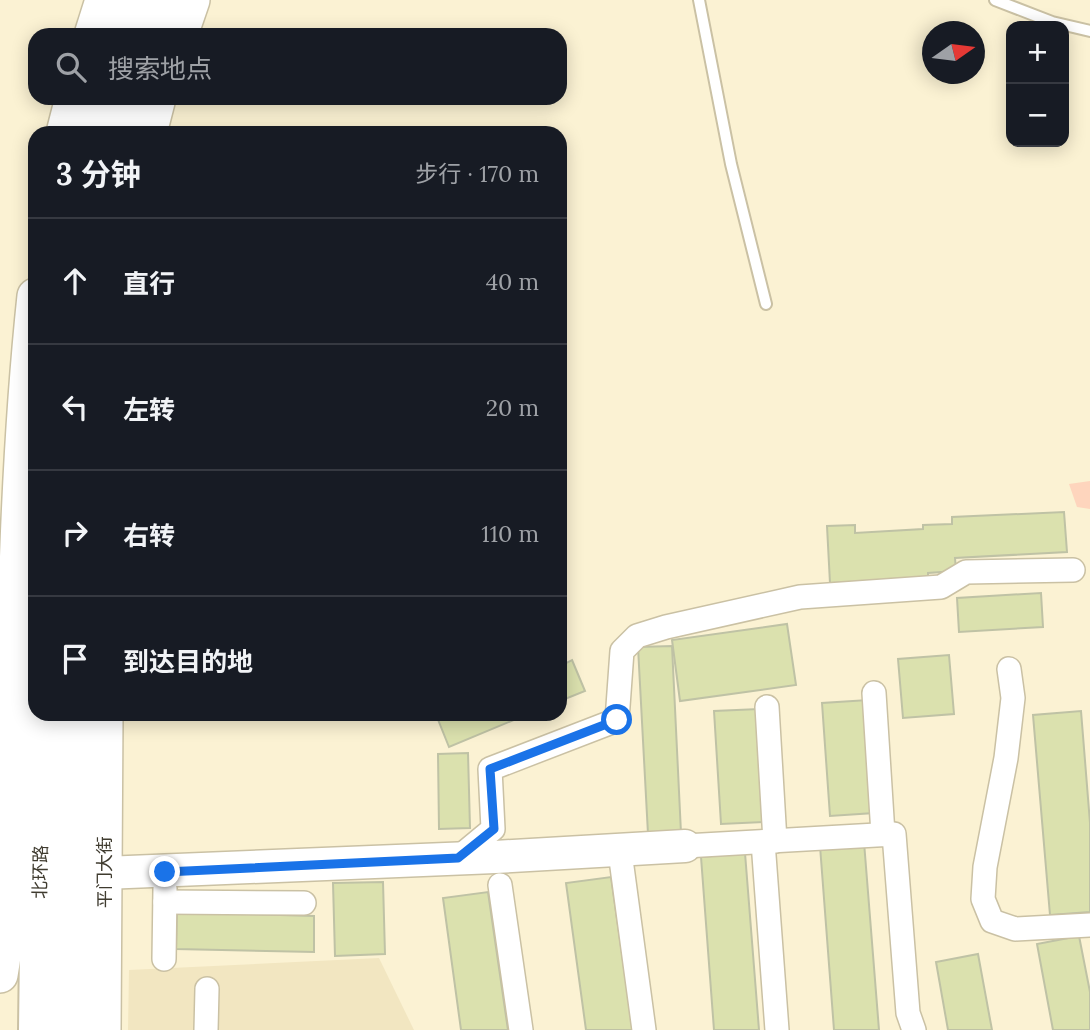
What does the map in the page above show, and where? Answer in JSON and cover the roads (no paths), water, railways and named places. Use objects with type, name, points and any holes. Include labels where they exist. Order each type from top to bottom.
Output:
[{"type":"highway","points":[[120,28],[129,0]]},
{"type":"highway","points":[[152,28],[162,0]]},
{"type":"highway","points":[[94,126],[99,105]]},
{"type":"highway","points":[[124,126],[130,105]]},
{"type":"highway","name":"北环路","points":[[19,704],[38,1030]]},
{"type":"highway","name":"北环路","points":[[68,1030],[72,721]]},
{"type":"main road","points":[[94,28],[103,0]]},
{"type":"main road","points":[[182,28],[192,0]]},
{"type":"main road","points":[[66,126],[72,105]]},
{"type":"main road","points":[[151,126],[156,105]]},
{"type":"main road","points":[[0,975],[11,887],[28,481]]},
{"type":"main road","name":"平门大街","points":[[103,1030],[105,721]]},
{"type":"street","points":[[458,858],[494,829],[490,769],[617,720],[622,651],[637,636],[800,597],[941,587],[966,572],[1073,570]]},
{"type":"street","points":[[1009,668],[1013,698],[1006,758],[985,867],[983,899],[992,921],[1015,929],[1090,925]]},
{"type":"street","points":[[874,693],[883,834]]},
{"type":"street","points":[[767,707],[769,841],[777,1030]]},
{"type":"street","points":[[165,887],[458,858],[620,852],[894,834],[908,1013],[914,1030]]},
{"type":"street","points":[[620,852],[644,1030]]},
{"type":"street","points":[[104,873],[165,887],[304,904]]},
{"type":"street","points":[[500,885],[521,1030]]},
{"type":"street","points":[[164,959],[165,887]]},
{"type":"street","points":[[206,1030],[207,989]]},
{"type":"lane","points":[[699,0],[731,164],[766,304]]},
{"type":"lane","points":[[995,0],[1052,22],[1090,31]]}]
